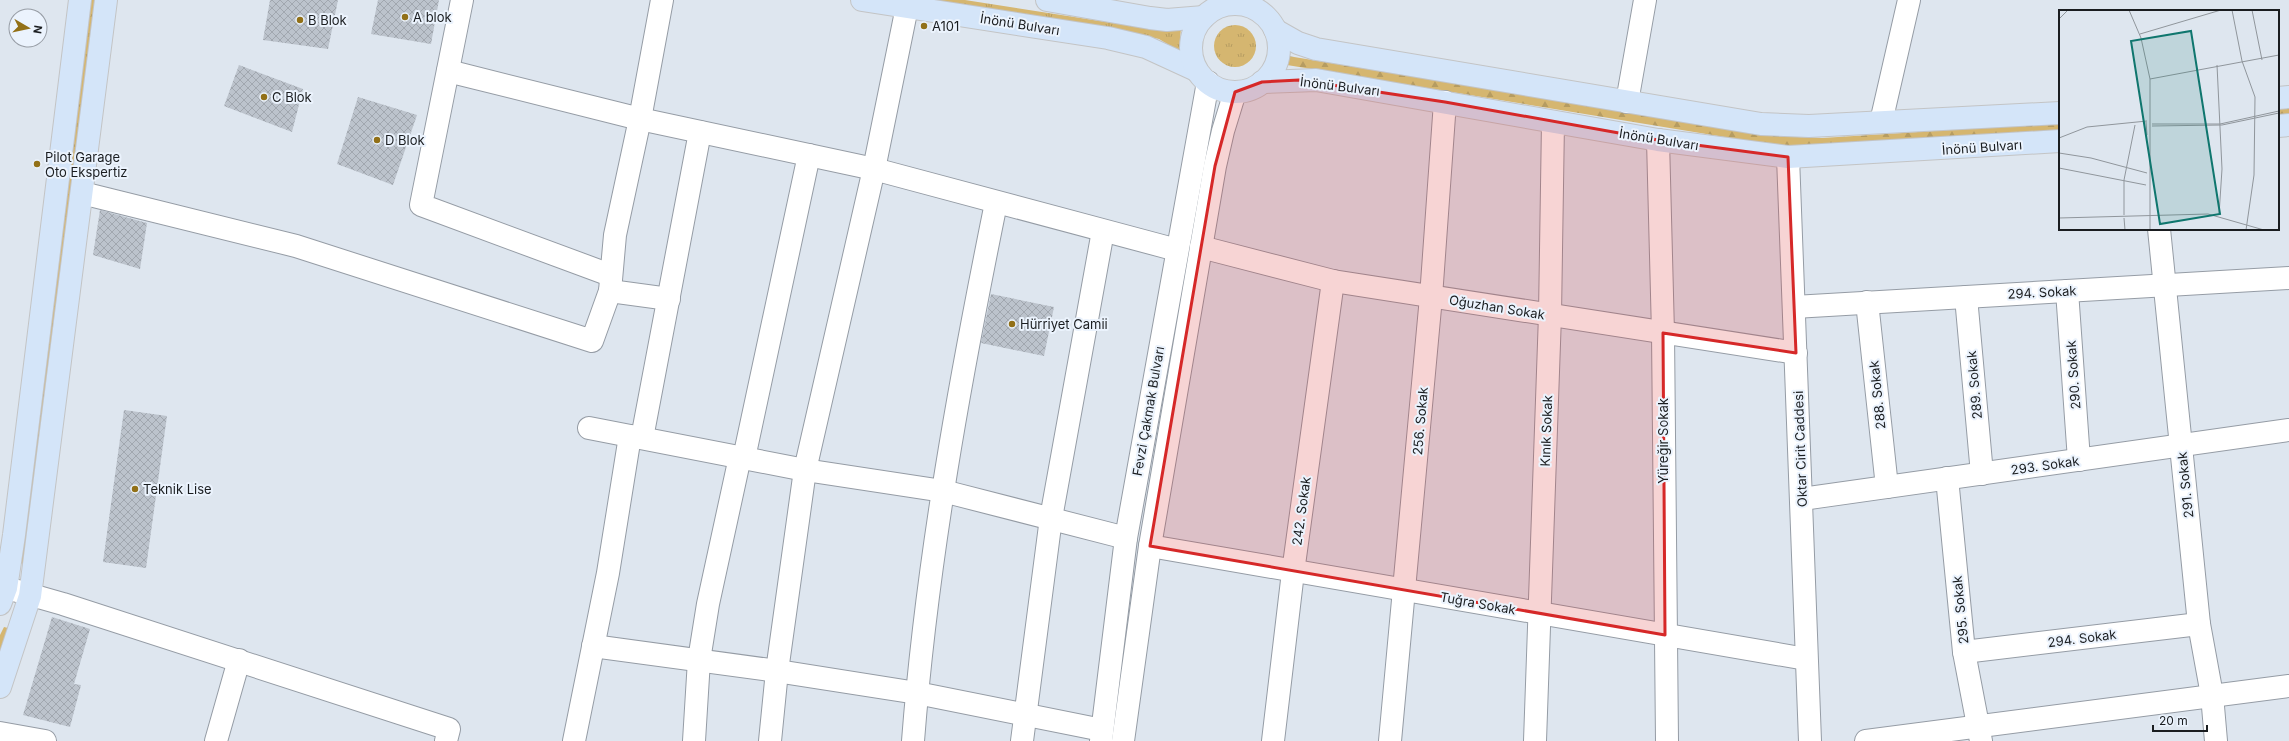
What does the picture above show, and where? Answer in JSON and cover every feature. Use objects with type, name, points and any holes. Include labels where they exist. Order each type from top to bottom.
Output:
[{"type":"main road","points":[[2,593],[80,0]]},
{"type":"main road","points":[[0,687],[30,596],[106,0]]},
{"type":"main road","name":"İnönü Bulvarı","points":[[862,0],[1114,39],[1146,47],[1202,76]]},
{"type":"main road","points":[[1047,0],[1167,20],[1204,17]]},
{"type":"main road","points":[[1270,16],[1279,44],[1278,58],[1272,72],[1262,82],[1249,89],[1235,92],[1220,89],[1202,76],[1192,58],[1192,43],[1196,28],[1204,17],[1215,8],[1229,2],[1243,4],[1270,16],[1298,43],[1316,49],[1761,124],[1809,126],[2059,113]]},
{"type":"main road","name":"İnönü Bulvarı","points":[[1262,82],[1316,80],[1658,140],[1788,157],[2059,141]]},
{"type":"main road","points":[[2279,98],[2289,97]]},
{"type":"main road","points":[[2279,126],[2289,125]]},
{"type":"street","points":[[462,0],[421,205],[610,283],[669,299]]},
{"type":"street","points":[[82,193],[296,246],[592,341],[610,283],[615,234],[640,119],[662,0]]},
{"type":"street","points":[[1627,102],[1645,0]]},
{"type":"street","points":[[1881,122],[1909,0]]},
{"type":"street","points":[[770,741],[777,671],[805,470],[874,170],[907,7]]},
{"type":"street","points":[[448,71],[640,119],[874,170],[1177,250]]},
{"type":"street","name":"Fevzi Çakmak Bulvarı","points":[[1101,736],[1126,538],[1177,250],[1202,76]]},
{"type":"street","name":"Fevzi Çakmak Bulvarı","points":[[1123,741],[1150,546],[1201,248],[1220,142],[1235,92]]},
{"type":"street","name":"256. Sokak","points":[[1390,741],[1431,297],[1445,102]]},
{"type":"street","name":"Kınık Sokak","points":[[1535,741],[1541,614],[1550,315],[1553,122]]},
{"type":"street","points":[[574,741],[636,437],[669,299],[700,132]]},
{"type":"street","name":"Yüreğir Sokak","points":[[1658,140],[1663,332],[1667,741]]},
{"type":"street","points":[[694,741],[699,660],[708,604],[809,156]]},
{"type":"street","name":"Oktar Cirit Caddesi","points":[[1788,157],[1810,741]]},
{"type":"street","points":[[913,741],[917,693],[943,491],[966,346],[996,203]]},
{"type":"street","name":"291. Sokak","points":[[2159,230],[2199,624],[2212,695],[2216,741]]},
{"type":"street","points":[[1022,741],[1051,518],[1103,231]]},
{"type":"street","name":"Oğuzhan Sokak","points":[[1201,248],[1333,281],[1796,353]]},
{"type":"street","name":"294. Sokak","points":[[1794,307],[2289,278]]},
{"type":"street","name":"242. Sokak","points":[[1273,741],[1293,572],[1333,281]]},
{"type":"street","name":"290. Sokak","points":[[2068,291],[2079,460]]},
{"type":"street","name":"289. Sokak","points":[[1966,296],[1982,474]]},
{"type":"street","name":"288. Sokak","points":[[1867,302],[1887,487]]},
{"type":"street","points":[[589,428],[805,470],[943,491],[1126,538]]},
{"type":"street","name":"293. Sokak","points":[[1802,499],[2289,430]]},
{"type":"street","name":"295. Sokak","points":[[1947,478],[1964,652],[1980,733]]},
{"type":"street","name":"Tuğra Sokak","points":[[1150,546],[1806,660]]},
{"type":"street","points":[[2,593],[30,596],[63,604],[449,729],[446,741]]},
{"type":"street","name":"294. Sokak","points":[[1964,652],[2199,624]]},
{"type":"street","points":[[593,646],[777,671],[917,693],[1025,715],[1101,736]]},
{"type":"street","points":[[216,741],[239,660]]},
{"type":"street","points":[[1866,741],[1980,733],[2212,695],[2289,686]]},
{"type":"street","points":[[0,733],[45,741]]},
{"type":"highlighted area","points":[[1299,80],[1445,102],[1658,140],[1788,157],[1796,353],[1663,333],[1665,635],[1150,546],[1215,166],[1235,92],[1262,82]]},
{"type":"green space","points":[[90,0],[95,0],[23,563],[20,564]]},
{"type":"green space","points":[[923,0],[965,0],[1158,30],[1181,28],[1179,51],[1159,39],[1109,28]]},
{"type":"green space","points":[[1231,25],[1239,25],[1247,28],[1253,34],[1256,46],[1253,58],[1247,64],[1239,67],[1231,67],[1223,64],[1217,58],[1214,50],[1214,42],[1217,34],[1223,28]]},
{"type":"green space","points":[[1288,56],[1774,136],[1822,138],[2059,123],[2059,131],[1795,147],[1773,145],[1287,65]]},
{"type":"green space","points":[[2289,107],[2289,115],[2279,115],[2279,108]]},
{"type":"green space","points":[[4,627],[8,628],[0,655],[0,635]]},
{"type":"building","name":"B Blok","points":[[270,0],[338,0],[328,49],[263,40]]},
{"type":"building","name":"A blok","points":[[378,0],[439,0],[431,44],[371,34]]},
{"type":"building","name":"C Blok","points":[[239,65],[303,89],[292,132],[224,106]]},
{"type":"building","name":"D Blok","points":[[358,97],[417,115],[393,185],[337,164]]},
{"type":"building","points":[[100,210],[147,223],[140,269],[93,255]]},
{"type":"building","name":"Hürriyet Camii","points":[[991,294],[1054,307],[1044,356],[981,343]]},
{"type":"building","name":"Teknik Lise","points":[[124,410],[167,416],[146,568],[103,562]]},
{"type":"building","points":[[52,617],[90,629],[74,684],[81,685],[70,727],[23,715]]},
{"type":"place","name":"A blok","points":[[405,17]]},
{"type":"place","name":"B Blok","points":[[300,20]]},
{"type":"place","name":"A101","points":[[924,26]]},
{"type":"place","name":"C Blok","points":[[264,97]]},
{"type":"place","name":"D Blok","points":[[377,140]]},
{"type":"place","name":"Pilot Garage Oto Ekspertiz","points":[[37,164]]},
{"type":"place","name":"Hürriyet Camii","points":[[1012,324]]},
{"type":"place","name":"Teknik Lise","points":[[135,489]]}]
